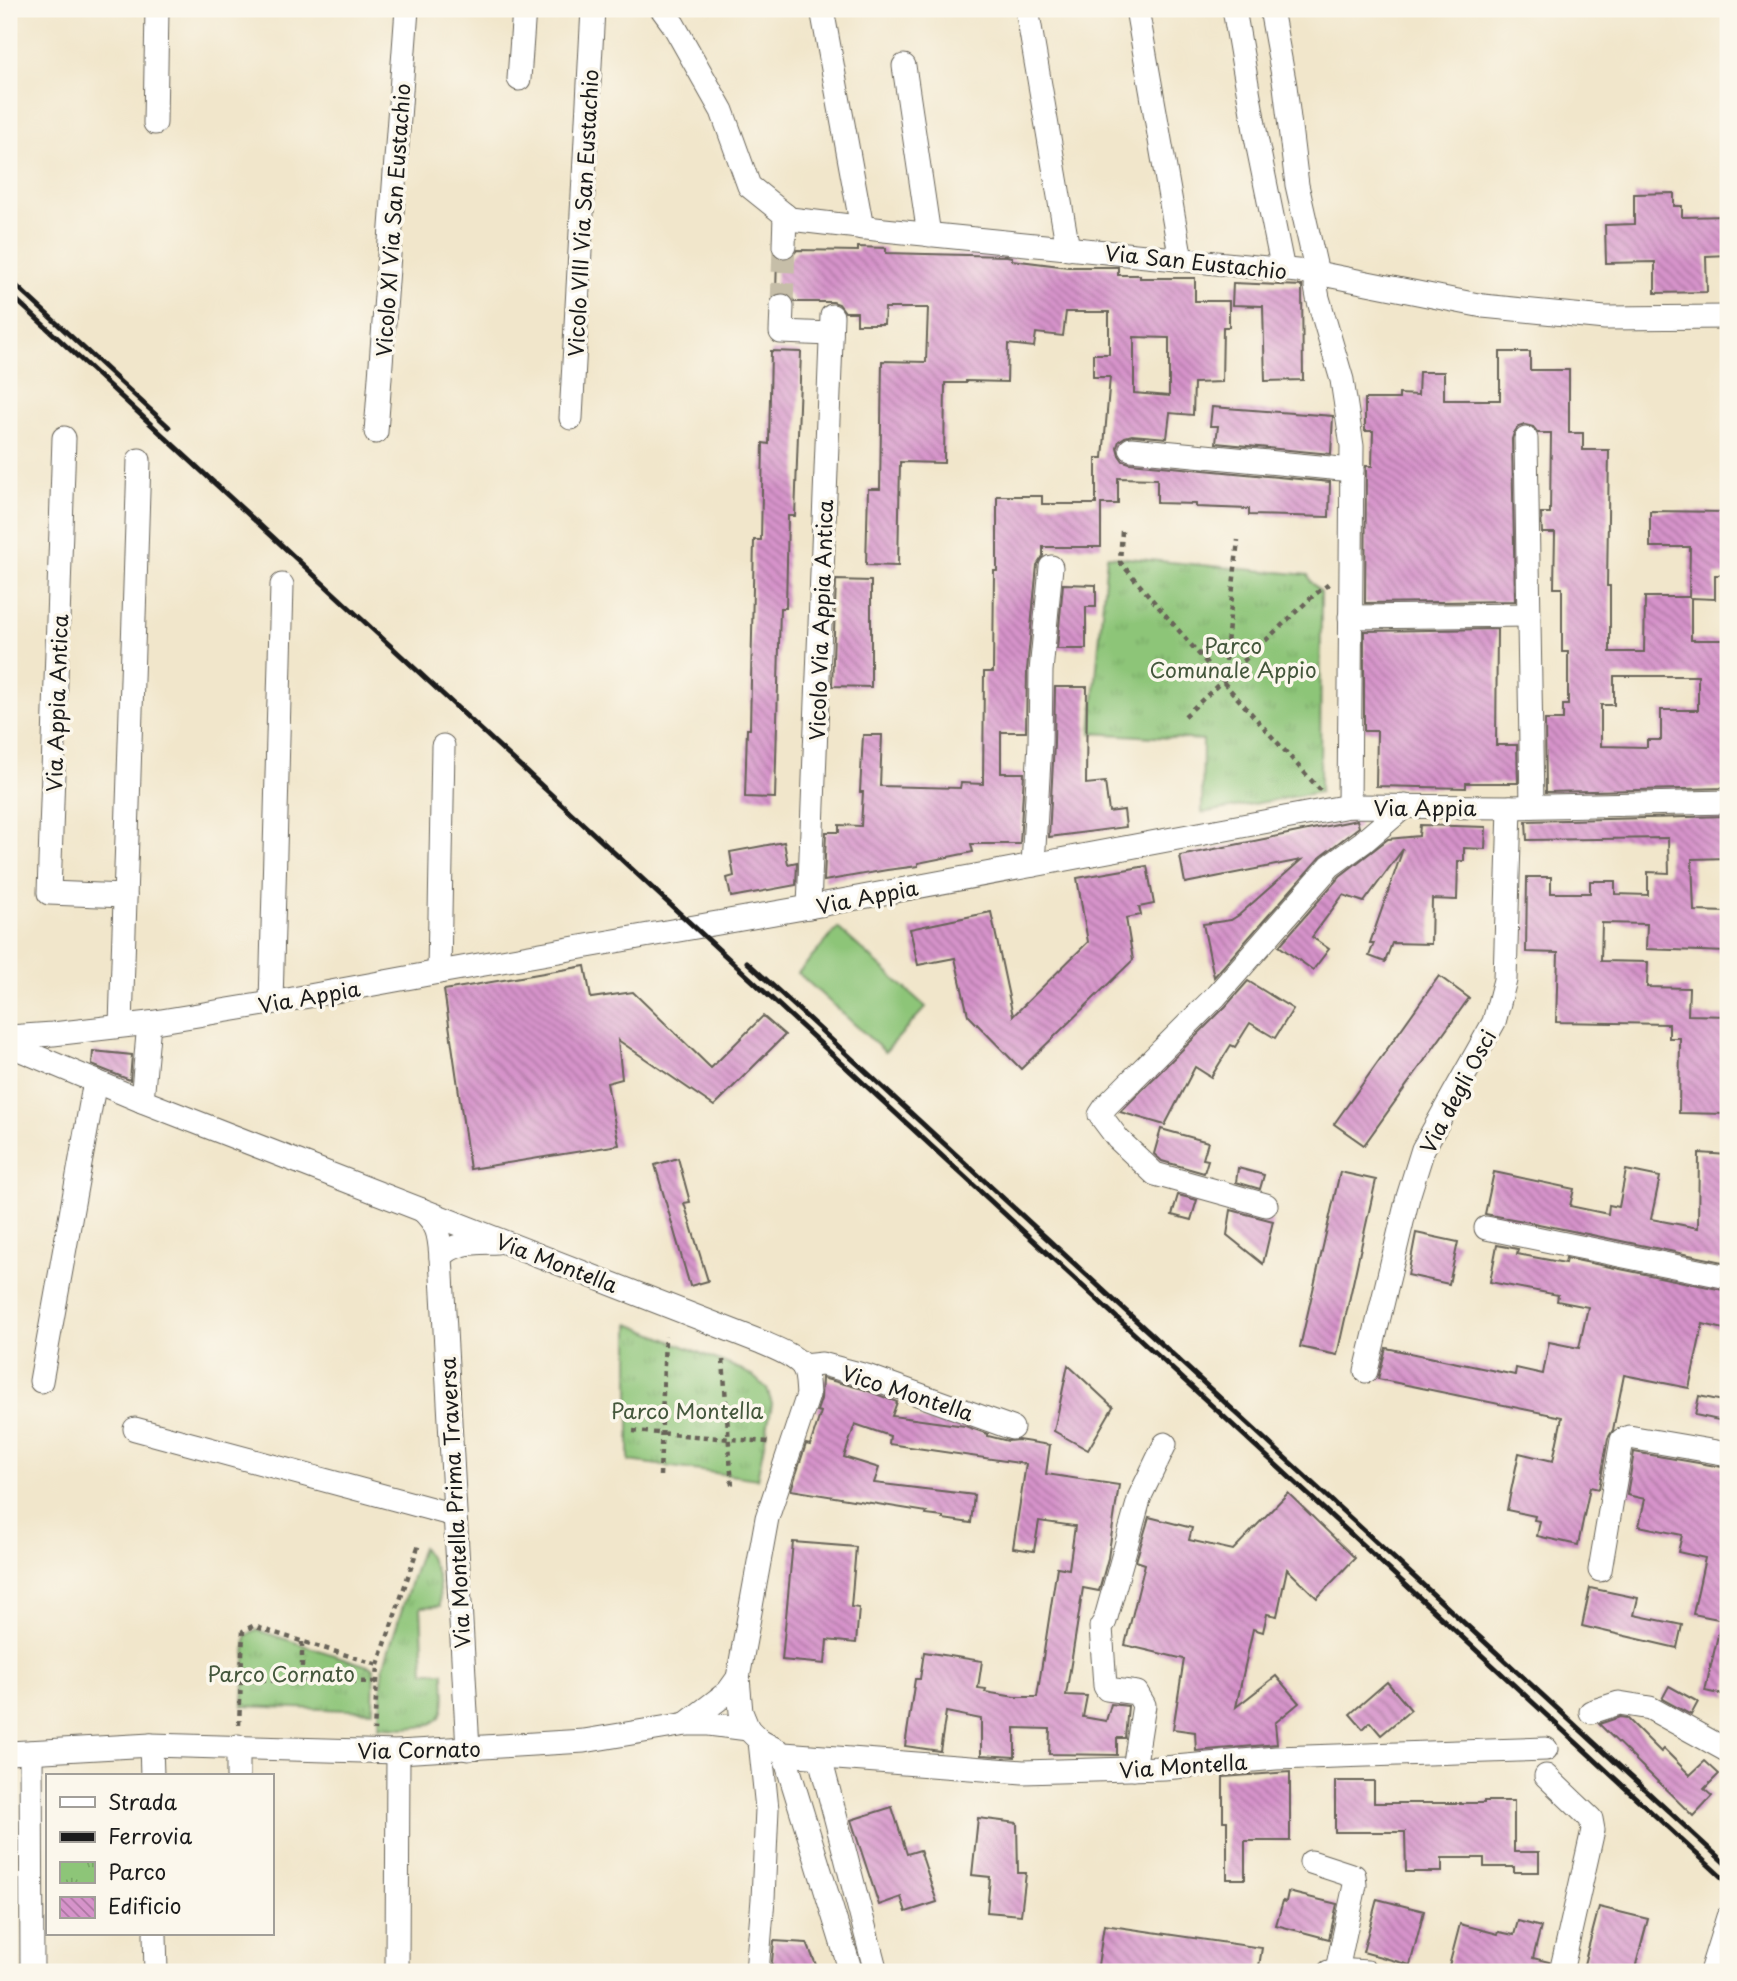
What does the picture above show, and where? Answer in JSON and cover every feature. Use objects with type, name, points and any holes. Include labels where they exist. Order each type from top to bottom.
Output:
[{"type":"street","points":[[155,123],[157,9]]},
{"type":"street","name":"Vicolo XI Via San Eustachio","points":[[376,432],[407,9]]},
{"type":"street","points":[[519,79],[524,9]]},
{"type":"street","name":"Vicolo VIII Via San Eustachio","points":[[571,418],[593,9]]},
{"type":"street","name":"Via San Eustachio","points":[[662,9],[722,111],[749,186],[790,219],[1317,273],[1318,298],[1342,380],[1352,446],[1350,617],[1343,808]]},
{"type":"street","points":[[822,9],[862,228]]},
{"type":"street","points":[[1027,9],[1069,248]]},
{"type":"street","points":[[1137,9],[1181,260]]},
{"type":"street","points":[[1234,9],[1283,270]]},
{"type":"street","points":[[1271,9],[1285,86],[1297,185],[1317,273],[1483,306],[1605,318],[1728,317]]},
{"type":"street","points":[[904,66],[929,235]]},
{"type":"street","points":[[784,246],[786,215]]},
{"type":"street","name":"Vicolo Via Appia Antica","points":[[782,306],[781,331],[832,325],[809,907]]},
{"type":"street","name":"Via Appia Antica","points":[[64,438],[49,893],[125,896]]},
{"type":"street","name":"Via degli Osci","points":[[1366,1371],[1408,1197],[1423,1149],[1494,1022],[1505,980],[1521,806],[1529,615],[1526,439]]},
{"type":"street","points":[[1131,449],[1352,470]]},
{"type":"street","points":[[121,1025],[139,460]]},
{"type":"street","points":[[1033,865],[1041,671],[1051,567]]},
{"type":"street","points":[[271,1003],[282,585]]},
{"type":"street","points":[[1350,617],[1529,615]]},
{"type":"street","points":[[439,972],[443,746]]},
{"type":"street","name":"Via Appia","points":[[9,1037],[149,1023],[271,1003],[1343,808],[1728,802]]},
{"type":"street","points":[[1266,1205],[1155,1174],[1118,1139],[1100,1115],[1216,996],[1330,866],[1405,806]]},
{"type":"street","points":[[142,1101],[149,1023]]},
{"type":"street","name":"Via Montella","points":[[9,1045],[142,1101],[761,1342],[787,1354],[803,1366]]},
{"type":"street","points":[[41,1381],[95,1081]]},
{"type":"street","name":"Via Montella Prima Traversa","points":[[421,1209],[439,1230],[468,1749]]},
{"type":"street","points":[[1486,1228],[1728,1277]]},
{"type":"street","points":[[441,1257],[446,1251],[458,1246],[504,1241]]},
{"type":"street","name":"Vico Montella","points":[[803,1366],[822,1364],[867,1376],[1012,1428]]},
{"type":"street","points":[[757,1972],[767,1810],[754,1735],[741,1712],[738,1678],[767,1518],[808,1395],[803,1366]]},
{"type":"street","points":[[135,1429],[454,1515]]},
{"type":"street","points":[[1600,1570],[1622,1440],[1629,1437],[1728,1454]]},
{"type":"street","points":[[1133,1769],[1144,1705],[1137,1693],[1107,1689],[1105,1686],[1101,1627],[1140,1496],[1165,1444]]},
{"type":"street","points":[[686,1724],[728,1692],[738,1678]]},
{"type":"street","points":[[1591,1712],[1619,1703],[1650,1708],[1728,1751]]},
{"type":"street","name":"Via Cornato","points":[[20,1753],[151,1745],[239,1736],[398,1752],[468,1749],[584,1741],[686,1724],[730,1726],[754,1735],[784,1754],[820,1758]]},
{"type":"street","points":[[239,1736],[239,1774]]},
{"type":"street","points":[[151,1745],[152,1774]]},
{"type":"street","name":"Via Montella","points":[[820,1758],[1023,1772],[1164,1768],[1276,1758],[1546,1749]]},
{"type":"street","points":[[397,1971],[398,1752]]},
{"type":"street","points":[[20,1753],[32,1972]]},
{"type":"street","points":[[784,1754],[851,1972]]},
{"type":"street","points":[[820,1758],[876,1972]]},
{"type":"street","points":[[1546,1776],[1591,1819],[1593,1830],[1561,1972]]},
{"type":"street","points":[[1311,1862],[1354,1876],[1355,1885],[1333,1971],[1367,1972]]},
{"type":"street","points":[[1710,1972],[1728,1917]]},
{"type":"street","points":[[155,1936],[156,1972]]},
{"type":"path","points":[[1122,531],[1120,562],[1223,682],[1343,808]]},
{"type":"path","points":[[1223,682],[1238,540]]},
{"type":"path","points":[[1185,716],[1314,595],[1351,570]]},
{"type":"path","points":[[660,1476],[665,1336]]},
{"type":"path","points":[[723,1360],[733,1486]]},
{"type":"path","points":[[633,1431],[768,1442]]},
{"type":"path","points":[[374,1731],[378,1665],[419,1544]]},
{"type":"path","points":[[239,1736],[243,1631],[253,1626],[378,1665]]},
{"type":"path","points":[[302,1642],[302,1681]]},
{"type":"path","points":[[241,1680],[377,1682]]},
{"type":"green space","name":"Parco Comunale Appio","points":[[1107,556],[1308,575],[1321,592],[1320,792],[1202,813],[1203,740],[1091,733]]},
{"type":"green space","points":[[838,928],[926,1007],[885,1052],[798,973]]},
{"type":"green space","name":"Parco Montella","points":[[629,1324],[742,1370],[767,1389],[772,1404],[757,1479],[629,1461]]},
{"type":"green space","points":[[422,1547],[437,1575],[440,1606],[421,1607],[424,1672],[444,1672],[444,1707],[441,1716],[427,1725],[407,1728],[379,1727],[383,1668]]},
{"type":"green space","name":"Parco Cornato","points":[[257,1630],[374,1668],[373,1711],[243,1706],[246,1636]]},
{"type":"building","points":[[1674,193],[1674,206],[1682,206],[1682,217],[1728,216],[1728,255],[1706,256],[1707,292],[1655,293],[1655,262],[1606,263],[1605,225],[1634,224],[1634,194]]},
{"type":"building","points":[[858,247],[886,248],[886,253],[1007,256],[1012,257],[1012,260],[1068,267],[1118,267],[1118,275],[1140,275],[1140,278],[1195,278],[1195,301],[1229,301],[1229,327],[1223,327],[1222,382],[1194,383],[1193,415],[1170,413],[1167,438],[1132,435],[1125,437],[1119,441],[1117,447],[1119,455],[1123,461],[1130,463],[1330,482],[1329,517],[1249,515],[1249,509],[1157,503],[1157,479],[1118,478],[1118,504],[1101,504],[1101,547],[1043,547],[1043,556],[1037,565],[1027,670],[1026,732],[1001,732],[1001,773],[1024,773],[1020,844],[971,844],[973,852],[918,863],[918,866],[824,881],[826,832],[839,832],[839,825],[861,826],[863,735],[882,735],[880,786],[960,788],[961,783],[983,784],[984,672],[993,672],[997,496],[1042,496],[1042,504],[1096,504],[1096,458],[1103,458],[1110,377],[1093,377],[1093,354],[1109,354],[1109,312],[1066,312],[1063,336],[1036,333],[1034,347],[1008,344],[1007,382],[945,383],[944,463],[900,462],[898,566],[866,565],[868,489],[880,489],[882,361],[926,362],[928,308],[885,308],[884,324],[857,324],[857,312],[845,312],[839,304],[795,302],[789,294],[776,293],[777,258],[790,259],[797,250],[858,251]],"holes":[[[1134,337],[1169,338],[1169,396],[1134,393]]]},
{"type":"building","points":[[1233,283],[1302,286],[1303,380],[1265,381],[1263,306],[1232,305]]},
{"type":"building","points":[[771,351],[801,352],[795,516],[788,516],[786,608],[780,608],[775,798],[745,797],[747,729],[750,729],[754,540],[761,540],[763,443],[769,444]]},
{"type":"building","points":[[1500,352],[1530,352],[1530,370],[1569,370],[1569,433],[1583,433],[1583,450],[1609,450],[1607,586],[1610,586],[1610,652],[1644,652],[1645,597],[1689,597],[1690,547],[1650,547],[1650,511],[1728,512],[1728,575],[1715,575],[1715,599],[1691,598],[1691,640],[1724,640],[1724,672],[1728,672],[1728,696],[1725,696],[1725,753],[1728,753],[1728,788],[1546,792],[1545,720],[1563,720],[1563,705],[1568,705],[1568,652],[1562,652],[1562,588],[1554,588],[1555,533],[1542,533],[1541,513],[1550,513],[1551,433],[1538,433],[1533,427],[1525,425],[1518,427],[1512,439],[1515,601],[1365,603],[1366,466],[1372,466],[1373,431],[1365,431],[1365,399],[1399,399],[1399,394],[1418,395],[1419,372],[1444,372],[1444,400],[1500,400]],"holes":[[[1614,676],[1698,676],[1698,710],[1661,710],[1661,740],[1647,740],[1647,747],[1601,746],[1601,705],[1614,705]]]},
{"type":"building","points":[[1212,407],[1333,416],[1331,454],[1216,443],[1218,426],[1210,426]]},
{"type":"building","points":[[836,580],[871,581],[871,687],[832,686]]},
{"type":"building","points":[[1063,584],[1096,585],[1096,607],[1086,607],[1086,649],[1057,649]]},
{"type":"building","points":[[1497,629],[1496,745],[1517,745],[1518,783],[1466,783],[1466,788],[1376,786],[1377,731],[1364,731],[1364,631]]},
{"type":"building","points":[[1055,687],[1087,687],[1086,784],[1105,782],[1109,812],[1124,810],[1126,827],[1049,837]]},
{"type":"building","points":[[1728,816],[1728,858],[1692,859],[1694,911],[1728,912],[1727,952],[1646,949],[1647,924],[1602,923],[1601,961],[1648,962],[1647,987],[1689,988],[1688,1015],[1728,1016],[1728,1114],[1679,1113],[1680,1038],[1669,1038],[1669,1024],[1556,1022],[1558,953],[1526,952],[1527,877],[1551,877],[1551,893],[1590,893],[1590,881],[1615,881],[1615,894],[1648,895],[1648,872],[1669,873],[1668,838],[1527,840],[1526,821]]},
{"type":"building","points":[[1357,820],[1359,827],[1320,857],[1214,977],[1203,924],[1231,920],[1239,915],[1301,860],[1185,883],[1180,856]]},
{"type":"building","points":[[1420,825],[1486,827],[1485,849],[1464,848],[1464,861],[1458,861],[1457,900],[1432,899],[1431,944],[1392,943],[1385,962],[1369,956],[1374,943],[1370,943],[1403,849],[1364,902],[1343,895],[1312,937],[1329,949],[1313,970],[1279,946],[1340,876],[1388,839],[1419,836]]},
{"type":"building","points":[[784,842],[788,864],[797,862],[796,885],[731,897],[727,878],[734,876],[730,852]]},
{"type":"building","points":[[1147,866],[1154,904],[1139,907],[1141,915],[1126,918],[1133,960],[1021,1069],[968,1015],[955,958],[918,965],[910,929],[991,912],[1013,1016],[1088,942],[1077,878]]},
{"type":"building","points":[[585,966],[591,998],[633,992],[711,1068],[763,1016],[785,1035],[714,1106],[618,1040],[622,1079],[607,1083],[619,1145],[470,1169],[444,990]]},
{"type":"building","points":[[1439,976],[1469,998],[1364,1145],[1334,1124]]},
{"type":"building","points":[[1248,981],[1293,1009],[1275,1038],[1250,1023],[1235,1047],[1231,1045],[1211,1077],[1195,1067],[1165,1125],[1120,1112],[1226,1006]]},
{"type":"building","points":[[93,1051],[132,1055],[130,1080],[92,1065]]},
{"type":"building","points":[[1161,1129],[1208,1142],[1203,1159],[1208,1160],[1204,1173],[1162,1161],[1154,1154]]},
{"type":"building","points":[[1699,1153],[1728,1155],[1728,1263],[1485,1214],[1494,1172],[1574,1189],[1570,1206],[1608,1214],[1609,1205],[1619,1207],[1626,1170],[1660,1177],[1651,1219],[1698,1228]]},
{"type":"building","points":[[678,1158],[690,1202],[684,1203],[708,1281],[690,1286],[655,1165]]},
{"type":"building","points":[[1238,1168],[1264,1175],[1260,1189],[1236,1182]]},
{"type":"building","points":[[1340,1172],[1376,1180],[1337,1355],[1300,1347]]},
{"type":"building","points":[[1178,1195],[1197,1200],[1191,1220],[1172,1215]]},
{"type":"building","points":[[1231,1210],[1273,1221],[1263,1264],[1227,1235]]},
{"type":"building","points":[[1416,1233],[1458,1242],[1449,1284],[1408,1275]]},
{"type":"building","points":[[1497,1245],[1518,1249],[1517,1254],[1565,1263],[1566,1258],[1728,1291],[1728,1330],[1703,1324],[1689,1388],[1624,1375],[1613,1430],[1608,1438],[1599,1489],[1590,1487],[1578,1545],[1537,1536],[1540,1521],[1534,1520],[1535,1516],[1507,1510],[1519,1453],[1553,1461],[1562,1417],[1378,1379],[1386,1348],[1515,1375],[1516,1368],[1543,1374],[1549,1342],[1579,1348],[1588,1307],[1557,1301],[1558,1295],[1490,1282]]},
{"type":"building","points":[[1068,1365],[1113,1407],[1088,1450],[1054,1431]]},
{"type":"building","points":[[822,1378],[897,1402],[892,1416],[965,1426],[1008,1441],[1050,1445],[1046,1474],[1119,1485],[1108,1558],[1099,1591],[1083,1588],[1066,1695],[1087,1696],[1083,1717],[1106,1721],[1111,1704],[1128,1706],[1125,1738],[1117,1738],[1117,1755],[1049,1754],[1050,1729],[1015,1728],[1015,1757],[981,1755],[981,1719],[946,1712],[940,1751],[905,1746],[915,1679],[920,1679],[924,1652],[982,1661],[978,1688],[986,1689],[985,1692],[1015,1697],[1037,1697],[1057,1567],[1069,1569],[1075,1526],[1039,1521],[1034,1551],[1013,1548],[1026,1464],[889,1444],[890,1436],[855,1424],[844,1457],[879,1468],[874,1483],[974,1495],[971,1523],[926,1515],[927,1512],[791,1490],[806,1444],[810,1445],[821,1412],[817,1411],[821,1399]]},
{"type":"building","points":[[1699,1396],[1728,1402],[1728,1422],[1695,1415]]},
{"type":"building","points":[[1634,1452],[1728,1468],[1728,1621],[1693,1614],[1705,1558],[1678,1552],[1682,1535],[1639,1526],[1645,1499],[1627,1495]]},
{"type":"building","points":[[1288,1493],[1355,1558],[1317,1598],[1287,1569],[1277,1616],[1267,1614],[1263,1632],[1253,1629],[1236,1707],[1276,1676],[1299,1703],[1275,1723],[1277,1744],[1196,1751],[1195,1732],[1173,1729],[1184,1659],[1125,1645],[1145,1564],[1136,1561],[1149,1517],[1192,1528],[1189,1540],[1233,1550]]},
{"type":"building","points":[[793,1542],[856,1547],[851,1607],[859,1608],[856,1643],[827,1640],[825,1664],[782,1660]]},
{"type":"building","points":[[1590,1588],[1638,1598],[1634,1615],[1682,1625],[1677,1648],[1582,1626]]},
{"type":"building","points":[[1721,1622],[1728,1623],[1728,1696],[1705,1691]]},
{"type":"building","points":[[1387,1682],[1411,1710],[1381,1735],[1370,1722],[1363,1729],[1350,1714]]},
{"type":"building","points":[[1669,1686],[1698,1702],[1691,1715],[1662,1699]]},
{"type":"building","points":[[1620,1717],[1627,1718],[1661,1752],[1664,1749],[1690,1775],[1705,1761],[1719,1774],[1704,1789],[1712,1796],[1693,1816],[1599,1724]]},
{"type":"building","points":[[1290,1772],[1290,1841],[1245,1841],[1245,1879],[1227,1879],[1227,1821],[1223,1821],[1223,1777]]},
{"type":"building","points":[[1335,1781],[1374,1781],[1374,1803],[1514,1801],[1514,1852],[1539,1852],[1539,1872],[1514,1872],[1514,1867],[1484,1867],[1484,1858],[1442,1858],[1442,1872],[1406,1872],[1405,1832],[1335,1832]]},
{"type":"building","points":[[892,1807],[907,1854],[920,1850],[937,1902],[906,1912],[901,1897],[879,1905],[851,1820]]},
{"type":"building","points":[[978,1818],[1017,1823],[1018,1873],[1026,1873],[1021,1915],[987,1912],[990,1877],[972,1875]]},
{"type":"building","points":[[1288,1892],[1337,1904],[1329,1939],[1276,1925]]},
{"type":"building","points":[[1377,1899],[1424,1911],[1410,1965],[1363,1952]]},
{"type":"building","points":[[1599,1907],[1648,1919],[1634,1972],[1582,1972]]},
{"type":"building","points":[[1518,1921],[1541,1927],[1533,1958],[1549,1962],[1547,1972],[1474,1972],[1449,1966],[1460,1924],[1498,1934],[1514,1935]]},
{"type":"building","points":[[1104,1925],[1262,1948],[1258,1972],[1097,1972]]},
{"type":"building","points":[[774,1941],[807,1943],[819,1972],[771,1972]]},
{"type":"tunnel","points":[[782,306],[784,246]]},
{"type":"railway","points":[[9,279],[169,427]]},
{"type":"railway","points":[[9,293],[1728,1883]]},
{"type":"railway","points":[[747,962],[1728,1866]]}]
